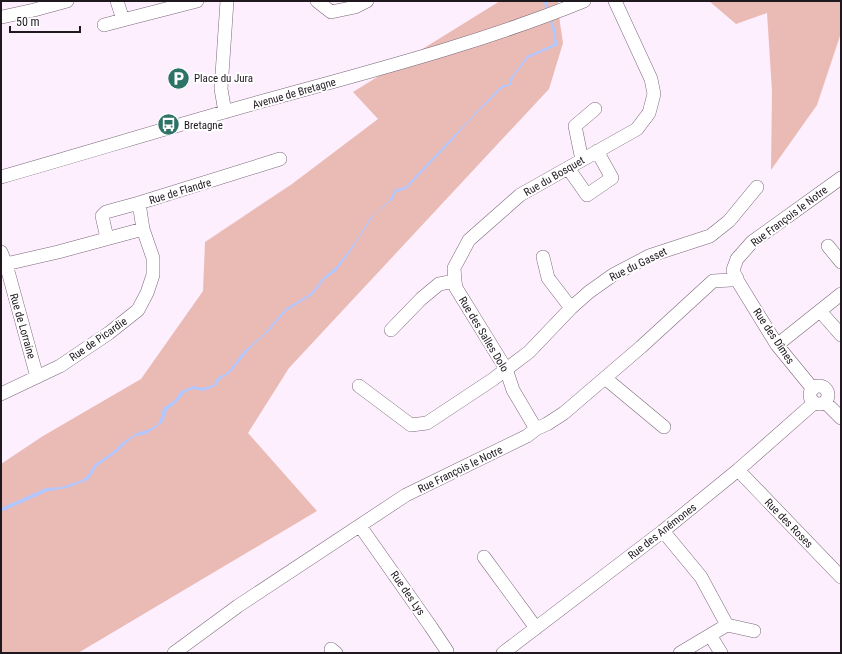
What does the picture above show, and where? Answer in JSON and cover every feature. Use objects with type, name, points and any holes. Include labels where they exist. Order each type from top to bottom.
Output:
[{"type":"street","points":[[1,16],[34,10],[66,1]]},
{"type":"street","points":[[117,1],[123,20]]},
{"type":"street","points":[[104,25],[197,1]]},
{"type":"street","points":[[225,112],[221,89],[227,1]]},
{"type":"street","points":[[317,1],[331,12],[355,7],[367,1]]},
{"type":"street","name":"Avenue de Bretagne","points":[[1,177],[425,56],[552,14],[584,1]]},
{"type":"street","name":"Rue du Bosquet","points":[[455,281],[454,268],[469,240],[520,195],[637,129],[650,113],[654,94],[651,79],[615,1]]},
{"type":"street","points":[[582,160],[575,126],[595,109]]},
{"type":"street","points":[[568,168],[587,195],[612,178],[597,151]]},
{"type":"street","name":"Rue de Flandre","points":[[107,238],[102,216],[106,212],[280,160]]},
{"type":"street","name":"Rue François le Notre","points":[[174,653],[238,606],[406,495],[527,436],[564,413],[641,347],[713,281],[737,279],[733,270],[737,259],[752,242],[841,178]]},
{"type":"street","name":"Rue du Gasset","points":[[359,386],[411,425],[427,423],[492,380],[529,352],[571,308],[589,292],[613,275],[649,256],[710,236],[729,221],[757,187]]},
{"type":"street","name":"Rue de Picardie","points":[[1,394],[60,366],[109,334],[138,310],[147,293],[153,276],[153,258],[143,228],[139,203]]},
{"type":"street","points":[[3,258],[58,252],[143,228]]},
{"type":"street","points":[[828,246],[841,262]]},
{"type":"street","points":[[543,257],[548,278],[571,308]]},
{"type":"street","name":"Rue de Lorraine","points":[[3,258],[37,377]]},
{"type":"street","name":"Rue des Dîmes","points":[[737,279],[777,345],[813,389],[811,395],[812,400],[820,402]]},
{"type":"street","points":[[391,330],[439,284],[455,281]]},
{"type":"street","name":"Rue des Salles Dolo","points":[[455,281],[456,288],[506,369],[513,390],[536,429]]},
{"type":"street","points":[[777,345],[841,294]]},
{"type":"street","points":[[820,311],[841,335]]},
{"type":"street","points":[[605,378],[664,427]]},
{"type":"street","points":[[820,402],[841,418]]},
{"type":"street","name":"Rue des Anémones","points":[[504,653],[663,531],[820,402]]},
{"type":"street","name":"Rue des Roses","points":[[738,470],[841,577]]},
{"type":"street","name":"Rue des Lys","points":[[360,526],[450,652]]},
{"type":"street","points":[[663,531],[701,577],[726,624],[754,631]]},
{"type":"street","points":[[484,557],[536,628]]},
{"type":"street","points":[[680,653],[726,624]]},
{"type":"street","points":[[710,635],[721,653]]},
{"type":"shaded area","points":[[500,1],[558,1],[563,43],[549,89],[289,368],[248,433],[317,511],[78,653],[1,653],[1,464],[43,436],[141,379],[203,291],[205,242],[292,184],[378,119],[353,92]]},
{"type":"shaded area","points":[[709,1],[841,1],[841,33],[817,105],[771,170],[772,91],[767,13],[736,24]]},
{"type":"water","points":[[553,35],[555,35],[558,45],[528,58],[513,77],[511,85],[502,88],[406,189],[396,192],[393,199],[373,216],[355,245],[336,271],[325,279],[312,295],[286,311],[268,332],[251,347],[230,373],[219,380],[217,385],[202,391],[194,389],[185,392],[178,401],[167,410],[163,422],[146,434],[135,436],[117,452],[97,466],[88,480],[67,488],[48,491],[1,512],[1,508],[46,488],[62,487],[82,480],[87,476],[95,464],[114,451],[123,442],[137,433],[157,425],[163,408],[175,400],[181,391],[194,386],[202,388],[214,385],[216,379],[228,372],[244,351],[264,334],[285,309],[310,294],[324,277],[336,267],[357,240],[370,218],[389,201],[394,191],[405,187],[501,86],[509,84],[509,80],[527,56],[554,44]]},
{"type":"waterway","points":[[545,1],[547,7]]},
{"type":"waterway","points":[[552,23],[555,35]]},
{"type":"place","name":"Place du Jura","points":[[179,78]]},
{"type":"place","name":"Bretagne","points":[[169,125]]}]
